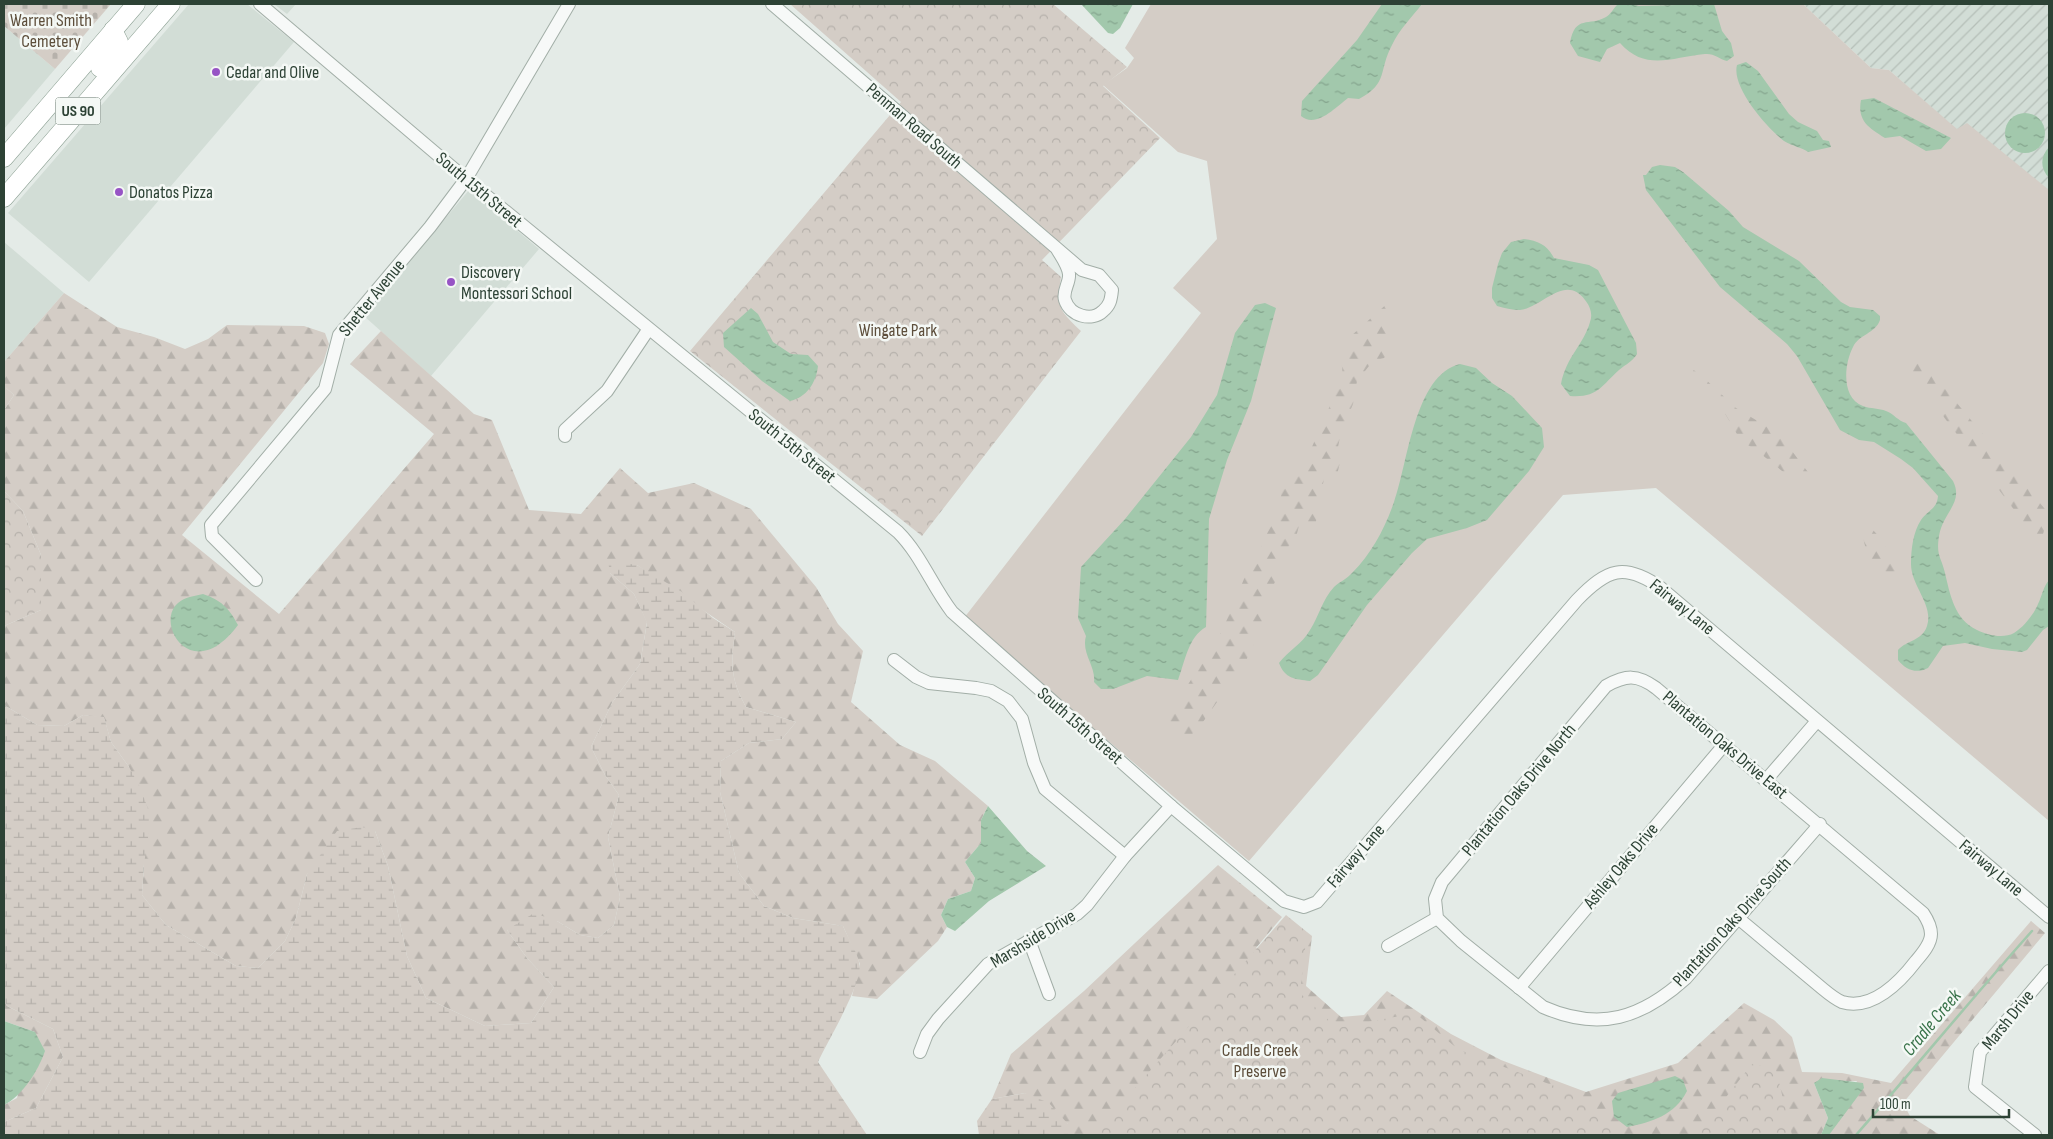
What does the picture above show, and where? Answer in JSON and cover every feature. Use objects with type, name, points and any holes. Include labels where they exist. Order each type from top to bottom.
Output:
[{"type":"highway","name":"US 90","points":[[4,158],[136,4]]},
{"type":"highway","name":"US 90","points":[[4,198],[171,4]]},
{"type":"highway","points":[[77,113],[81,91],[119,42],[113,30]]},
{"type":"highway","points":[[4,172],[66,101],[65,87]]},
{"type":"street","name":"South 15th Street","points":[[260,4],[466,180],[898,532],[912,546],[932,584],[952,612],[1171,806],[1284,901],[1301,906]]},
{"type":"street","name":"Shetter Avenue","points":[[256,580],[212,536],[212,525],[325,389],[339,335],[430,227],[466,180],[569,4]]},
{"type":"street","name":"Penman Road South","points":[[772,4],[1082,270],[1100,274],[1112,290],[1110,306],[1099,315],[1080,316],[1070,309],[1065,300],[1065,292],[1069,283],[1067,268],[1057,249]]},
{"type":"street","points":[[1069,283],[1082,273],[1091,272]]},
{"type":"street","points":[[565,436],[565,430],[607,391],[648,330]]},
{"type":"street","name":"Fairway Lane","points":[[1301,906],[1317,902],[1576,600],[1590,586],[1609,573],[1626,571],[1644,576],[1661,588],[2049,917]]},
{"type":"street","points":[[894,660],[916,677],[929,683],[991,691],[1008,701],[1022,719],[1034,763],[1046,789],[1125,856]]},
{"type":"street","name":"Plantation Oaks Drive East","points":[[1626,676],[1644,679],[1820,824],[1916,906],[1930,924],[1932,935],[1926,948],[1905,975],[1885,992],[1872,999],[1845,1003],[1836,1000],[1738,918]]},
{"type":"street","name":"Plantation Oaks Drive North","points":[[1437,918],[1435,899],[1442,882],[1606,686],[1626,676]]},
{"type":"street","points":[[1766,780],[1817,721]]},
{"type":"street","name":"Ashley Oaks Drive","points":[[1519,988],[1724,745]]},
{"type":"street","name":"Marshside Drive","points":[[920,1052],[927,1034],[973,978],[988,964],[1077,914],[1088,905],[1125,856],[1171,806]]},
{"type":"street","name":"Plantation Oaks Drive South","points":[[1437,918],[1461,942],[1543,1007],[1559,1014],[1596,1021],[1608,1020],[1638,1011],[1664,997],[1686,978],[1820,824]]},
{"type":"street","points":[[1388,946],[1437,918]]},
{"type":"street","points":[[1029,940],[1049,994]]},
{"type":"street","name":"Marsh Drive","points":[[2035,1135],[1974,1087],[1980,1052],[2049,971]]},
{"type":"shaded area","points":[[189,4],[247,4],[294,42],[89,282],[8,213]]},
{"type":"shaded area","points":[[274,4],[296,4],[287,14]]},
{"type":"shaded area","points":[[1803,4],[2049,4],[2049,190],[1957,130],[1889,70],[1871,68]]},
{"type":"shaded area","points":[[4,26],[55,69],[4,129]]},
{"type":"shaded area","name":"Discovery Montessori School","points":[[469,190],[539,249],[431,376],[364,316]]},
{"type":"shaded area","points":[[4,242],[64,293],[4,362]]},
{"type":"green space","name":"Warren Smith Cemetery","points":[[4,4],[111,4],[55,69],[4,26]]},
{"type":"green space","name":"Wingate Park","points":[[790,4],[1053,4],[1127,67],[1103,86],[1160,138],[1042,260],[1061,277],[1059,302],[1064,313],[1081,331],[922,536],[690,351],[901,102]]},
{"type":"green space","points":[[1151,4],[1803,4],[1871,68],[1889,70],[1957,129],[1967,123],[2049,190],[2049,821],[1656,488],[1563,495],[1249,861],[964,618],[1201,313],[1173,288],[1217,239],[1207,161],[1178,152],[1103,85],[1127,68],[1134,58],[1125,48]]},
{"type":"green space","points":[[64,293],[117,327],[154,337],[185,349],[208,339],[227,325],[304,326],[325,333],[329,344],[323,363],[182,535],[279,614],[434,434],[350,364],[381,331],[474,414],[492,420],[529,510],[581,514],[620,468],[648,493],[694,483],[751,509],[816,587],[838,624],[863,651],[851,702],[900,745],[935,761],[988,806],[981,820],[981,843],[965,862],[975,878],[971,891],[948,899],[941,915],[947,927],[938,941],[877,999],[852,996],[860,964],[843,926],[793,918],[764,906],[739,873],[720,792],[721,761],[749,743],[782,739],[796,722],[746,707],[734,679],[733,653],[735,632],[637,565],[610,573],[634,594],[647,622],[640,664],[612,703],[591,747],[605,775],[619,795],[608,837],[620,897],[614,925],[598,938],[580,935],[557,921],[507,930],[527,958],[554,987],[531,1023],[485,1026],[426,998],[407,956],[388,866],[375,831],[307,874],[296,918],[285,941],[258,968],[236,966],[166,925],[142,895],[144,864],[129,767],[111,742],[104,718],[83,715],[64,726],[37,725],[4,705],[4,626],[41,610],[41,555],[23,511],[4,491],[4,410],[14,395],[4,386],[4,362]]},
{"type":"green space","points":[[1390,301],[1391,314],[1388,345],[1390,351],[1384,358],[1373,361],[1357,381],[1353,404],[1341,432],[1337,452],[1341,458],[1337,475],[1325,473],[1316,522],[1312,526],[1307,522],[1300,522],[1296,537],[1279,559],[1277,578],[1266,600],[1261,628],[1246,661],[1198,729],[1182,743],[1168,733],[1168,716],[1222,631],[1244,579],[1261,548],[1281,498],[1281,483],[1302,470],[1343,376],[1341,358],[1351,336]]},
{"type":"green space","points":[[1917,355],[2049,514],[2040,544],[1906,367]]},
{"type":"green space","points":[[1683,362],[1703,377],[1736,408],[1779,434],[1814,480],[1802,475],[1787,475],[1756,450],[1741,441],[1724,412],[1683,373]]},
{"type":"green space","points":[[4,386],[14,395],[4,410]]},
{"type":"green space","points":[[4,491],[23,511],[41,555],[41,610],[4,626]]},
{"type":"green space","points":[[1873,530],[1887,549],[1895,565],[1896,574],[1893,586],[1882,584],[1868,553],[1863,536],[1867,531]]},
{"type":"green space","points":[[608,561],[637,565],[682,592],[713,618],[735,632],[733,653],[734,679],[746,707],[796,722],[782,739],[749,743],[721,761],[720,792],[739,873],[764,906],[793,918],[843,926],[856,953],[859,971],[856,982],[844,1011],[818,1062],[867,1135],[4,1135],[4,1122],[36,1108],[63,1057],[53,1029],[7,1006],[4,1001],[4,705],[37,725],[64,726],[83,715],[104,717],[111,742],[129,767],[141,789],[151,818],[144,864],[142,895],[166,925],[236,966],[258,968],[285,941],[296,918],[307,874],[337,831],[362,827],[375,831],[388,866],[407,956],[426,998],[485,1026],[531,1023],[554,987],[527,958],[507,930],[534,913],[557,921],[580,935],[598,938],[614,925],[620,897],[608,837],[619,795],[605,775],[591,747],[612,703],[640,664],[647,623],[634,594],[610,573]]},
{"type":"green space","points":[[1218,865],[1282,917],[1256,948],[1285,965],[1307,932],[1312,936],[1306,986],[1341,1017],[1364,1015],[1387,991],[1451,1034],[1501,1060],[1586,1092],[1678,1063],[1744,1003],[1774,1020],[1792,1037],[1802,1072],[1842,1073],[1891,1083],[2031,921],[2045,933],[1903,1103],[1910,1116],[1940,1135],[1829,1135],[1857,1081],[1814,1083],[1828,1118],[1821,1135],[1068,1135],[1068,1124],[1025,1093],[992,1099],[1011,1054],[1084,991]]},
{"type":"green space","name":"Cradle Creek Preserve","points":[[1286,915],[1307,932],[1300,993],[1337,1028],[1415,1013],[1459,1050],[1578,1095],[1625,1135],[1094,1135]]},
{"type":"green space","points":[[4,1001],[7,1006],[53,1029],[63,1057],[36,1108],[4,1122],[4,1105],[17,1098],[35,1032],[4,1021]]},
{"type":"green space","points":[[1751,1065],[1775,1066],[1792,1135],[1686,1135],[1699,1132]]},
{"type":"green space","points":[[1025,1093],[1049,1103],[1068,1124],[1068,1135],[979,1135],[977,1121],[992,1099]]},
{"type":"water","points":[[1081,4],[1133,4],[1120,28],[1113,34],[1108,33]]},
{"type":"water","points":[[1382,4],[1422,4],[1395,39],[1379,82],[1359,99],[1348,98],[1326,115],[1313,120],[1301,116],[1302,101],[1357,40]]},
{"type":"water","points":[[1629,4],[1639,6],[1714,4],[1722,31],[1731,43],[1734,56],[1727,61],[1708,54],[1650,60],[1630,52],[1620,43],[1607,49],[1600,62],[1578,56],[1570,43],[1575,28],[1584,23],[1606,17],[1617,5]]},
{"type":"water","points":[[1746,62],[1758,71],[1789,114],[1798,122],[1817,131],[1823,140],[1829,141],[1831,147],[1808,152],[1784,141],[1769,127],[1752,106],[1739,84],[1737,65]]},
{"type":"water","points":[[1874,98],[1951,138],[1941,149],[1926,151],[1900,136],[1885,138],[1865,123],[1861,113],[1861,100]]},
{"type":"water","points":[[2021,113],[2029,113],[2036,116],[2042,122],[2045,133],[2042,144],[2036,150],[2029,153],[2021,153],[2014,150],[2008,144],[2005,137],[2005,129],[2008,122],[2014,116]]},
{"type":"water","points":[[2049,147],[2049,178],[2042,162]]},
{"type":"water","points":[[1660,165],[1675,167],[1683,172],[1729,211],[1743,227],[1799,261],[1841,302],[1850,307],[1873,310],[1880,316],[1878,325],[1859,339],[1850,354],[1846,380],[1851,396],[1863,406],[1881,409],[1906,423],[1953,481],[1956,496],[1941,528],[1938,543],[1939,552],[1954,605],[1958,613],[1969,625],[1981,632],[1995,636],[2005,636],[2014,633],[2031,616],[2049,580],[2049,626],[2043,630],[2027,650],[2022,652],[1992,649],[1965,643],[1943,646],[1928,668],[1919,671],[1908,669],[1898,660],[1898,650],[1922,635],[1927,626],[1927,611],[1914,580],[1911,553],[1918,525],[1934,507],[1938,496],[1913,468],[1901,459],[1874,442],[1859,440],[1840,430],[1797,356],[1787,344],[1720,287],[1646,190],[1643,175],[1646,175],[1652,167]]},
{"type":"water","points":[[1524,239],[1542,244],[1554,258],[1589,265],[1598,270],[1636,343],[1637,354],[1635,357],[1593,393],[1570,396],[1561,384],[1563,374],[1584,337],[1591,319],[1591,313],[1585,300],[1570,290],[1561,291],[1537,304],[1520,310],[1497,306],[1492,298],[1492,288],[1502,253],[1511,242]]},
{"type":"water","points":[[1265,303],[1276,308],[1251,401],[1227,460],[1209,519],[1206,627],[1200,631],[1191,643],[1178,680],[1147,676],[1113,689],[1101,689],[1094,682],[1093,670],[1085,648],[1086,636],[1078,618],[1081,567],[1125,519],[1191,437],[1217,395],[1235,333],[1255,305]]},
{"type":"water","points":[[751,308],[758,314],[773,342],[791,354],[808,355],[818,366],[810,388],[796,399],[790,401],[762,381],[724,347],[723,333]]},
{"type":"water","points":[[1460,364],[1476,368],[1492,383],[1512,396],[1542,428],[1544,447],[1529,471],[1487,520],[1467,528],[1427,539],[1412,553],[1367,605],[1318,675],[1310,681],[1300,680],[1287,675],[1279,663],[1307,635],[1330,592],[1350,575],[1366,557],[1377,540],[1394,502],[1415,423],[1432,385],[1445,372]]},
{"type":"water","points":[[203,594],[224,605],[238,625],[221,643],[206,651],[192,651],[182,645],[174,635],[171,624],[172,612],[181,601]]},
{"type":"water","points":[[988,806],[1027,851],[1046,866],[989,901],[955,931],[947,927],[941,915],[948,899],[971,891],[975,878],[965,862],[981,843],[981,820]]},
{"type":"water","points":[[4,1021],[35,1032],[45,1051],[29,1082],[11,1101],[4,1105]]},
{"type":"water","points":[[1675,1076],[1683,1080],[1687,1091],[1669,1112],[1654,1120],[1627,1127],[1614,1117],[1612,1101],[1618,1093]]},
{"type":"water","points":[[1822,1078],[1863,1083],[1864,1088],[1829,1135],[1821,1135],[1828,1118],[1814,1083]]},
{"type":"waterway","name":"Cradle Creek","points":[[1856,1135],[2032,931]]},
{"type":"place","name":"Cedar and Olive","points":[[216,72]]},
{"type":"place","name":"Donatos Pizza","points":[[119,192]]},
{"type":"place","name":"Discovery Montessori School","points":[[451,282]]}]
